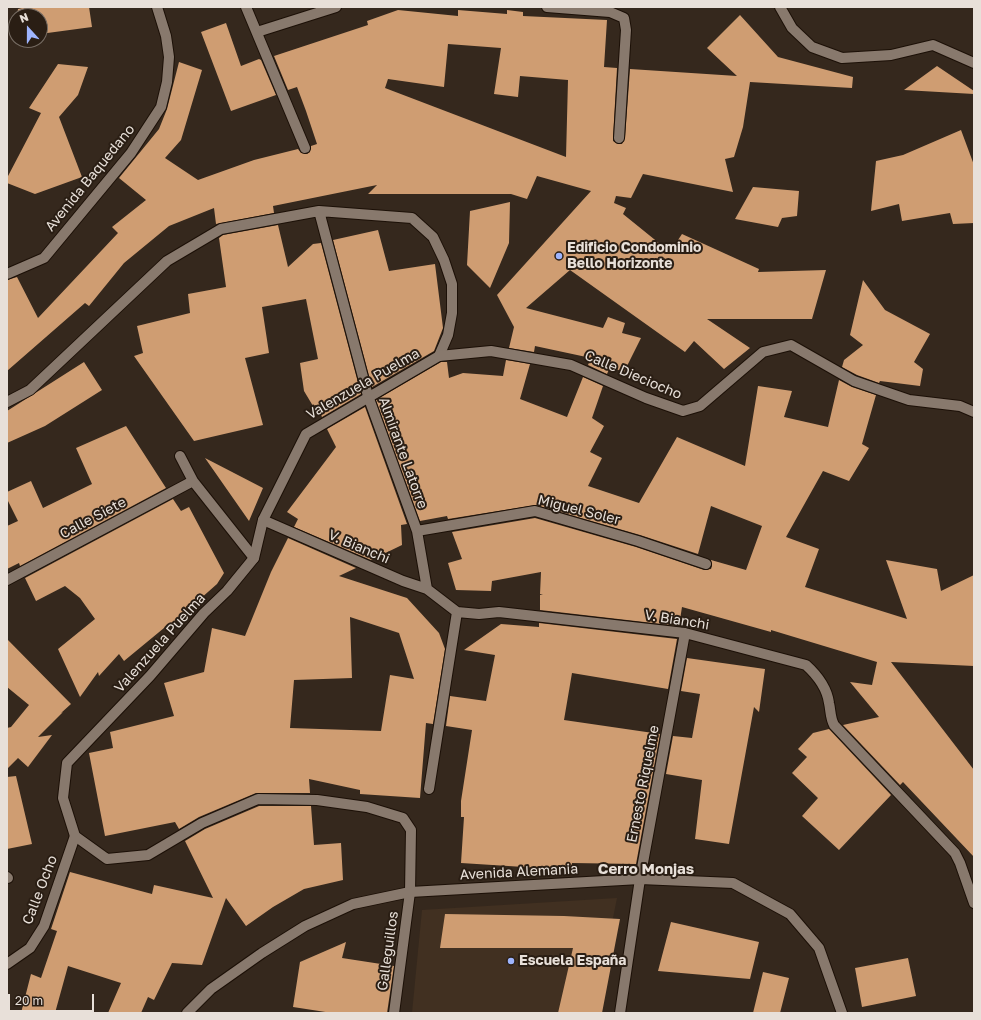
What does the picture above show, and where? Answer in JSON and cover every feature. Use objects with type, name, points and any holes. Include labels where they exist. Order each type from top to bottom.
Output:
[{"type":"street","name":"Avenida Baquedano","points":[[7,274],[44,258],[131,154],[162,107],[167,82],[169,57],[166,36],[157,7]]},
{"type":"street","points":[[246,7],[305,148]]},
{"type":"street","points":[[257,32],[336,7]]},
{"type":"street","points":[[547,7],[610,12],[624,18],[626,30],[619,138]]},
{"type":"street","points":[[780,7],[792,28],[812,47],[842,58],[891,55],[933,45],[974,63]]},
{"type":"street","name":"Valenzuela Puelma","points":[[7,402],[30,390],[167,261],[183,250],[221,229],[319,211],[412,218],[433,237],[444,260],[452,284],[452,313],[448,335],[439,356],[368,396],[306,434],[263,520],[254,558],[227,591],[204,613],[150,676],[67,763],[63,798],[75,836]]},
{"type":"street","name":"Almirante Latorre","points":[[319,211],[368,396],[417,531],[427,589]]},
{"type":"street","name":"Calle Dieciocho","points":[[439,356],[491,351],[571,365],[646,398],[683,411],[700,406],[763,352],[791,345],[854,381],[909,400],[960,406],[974,412]]},
{"type":"street","points":[[180,456],[193,481],[254,558]]},
{"type":"street","name":"Calle Siete","points":[[7,580],[193,481]]},
{"type":"street","name":"Miguel Soler","points":[[417,531],[535,511],[638,540],[706,564]]},
{"type":"street","name":"V. Bianchi","points":[[263,520],[403,581],[427,589],[457,612],[479,614],[499,612],[685,633],[806,665],[817,675],[829,703],[830,717],[834,725],[955,853],[974,903]]},
{"type":"street","points":[[429,789],[457,612]]},
{"type":"street","name":"Ernesto Riquelme","points":[[620,1013],[640,879],[685,633]]},
{"type":"street","points":[[75,836],[107,859],[148,855],[202,823],[258,799],[317,800],[367,808],[402,818],[411,830],[410,892]]},
{"type":"street","name":"Calle Ocho","points":[[7,964],[30,948],[44,926],[75,836]]},
{"type":"street","name":"Avenida Alemania","points":[[187,1013],[211,989],[262,953],[305,926],[352,904],[410,892],[640,879],[733,883],[790,914],[819,948],[842,1013]]},
{"type":"street","name":"Galleguillos","points":[[394,1013],[410,892]]},
{"type":"shaded area","name":"Escuela España","points":[[617,898],[594,1013],[412,1013],[422,910]]},
{"type":"building","points":[[89,7],[92,27],[48,33],[48,8],[22,8]]},
{"type":"building","points":[[398,10],[458,16],[458,10],[507,14],[507,10],[523,12],[523,16],[607,20],[604,67],[617,68],[613,141],[618,144],[622,144],[625,138],[630,69],[737,76],[707,48],[740,15],[778,57],[853,77],[852,88],[750,82],[743,127],[734,157],[725,159],[733,192],[643,174],[631,198],[616,196],[614,203],[626,208],[623,214],[670,252],[682,234],[759,269],[758,272],[826,270],[812,319],[707,319],[750,348],[724,369],[694,341],[685,352],[570,270],[526,308],[603,328],[608,317],[625,323],[622,333],[641,338],[624,372],[610,367],[607,374],[588,365],[591,358],[535,346],[534,352],[509,348],[514,327],[497,295],[591,191],[537,176],[527,199],[511,194],[368,194],[377,185],[273,206],[274,213],[216,224],[214,208],[169,226],[124,263],[89,306],[85,303],[7,371],[7,280],[17,277],[38,318],[118,233],[112,227],[146,200],[119,178],[159,129],[167,109],[179,62],[202,70],[181,140],[165,158],[198,180],[254,160],[298,149],[301,153],[307,154],[310,152],[311,146],[317,144],[297,87],[288,90],[274,56],[368,25],[367,21]],"holes":[[[448,44],[501,48],[494,94],[518,97],[520,76],[568,80],[566,157],[385,88],[388,79],[444,87]]]},
{"type":"building","points":[[226,23],[241,66],[259,59],[261,60],[276,95],[231,111],[201,32]]},
{"type":"building","points":[[58,64],[88,67],[78,95],[59,117],[82,177],[35,194],[7,183],[7,178],[41,113],[29,108]]},
{"type":"building","points":[[937,66],[974,91],[974,94],[904,90]]},
{"type":"building","points":[[961,130],[974,165],[974,223],[953,224],[950,213],[902,221],[899,204],[871,211],[876,161],[903,155]]},
{"type":"building","points":[[753,187],[799,191],[797,216],[782,218],[778,227],[735,219]]},
{"type":"building","points":[[510,202],[509,243],[490,288],[467,265],[470,211]]},
{"type":"building","points":[[278,225],[288,267],[313,244],[321,243],[361,394],[322,417],[316,405],[313,406],[304,391],[300,363],[318,359],[306,299],[262,307],[269,353],[245,358],[263,425],[194,441],[134,356],[143,353],[137,326],[190,313],[188,294],[226,287],[219,238],[223,235]]},
{"type":"building","points":[[378,230],[389,271],[435,264],[443,328],[434,351],[372,387],[333,240]]},
{"type":"building","points":[[863,280],[885,310],[930,334],[914,362],[923,369],[920,386],[880,381],[879,383],[857,375],[842,367],[844,360],[863,345],[850,335]]},
{"type":"building","points":[[506,360],[530,364],[520,399],[567,417],[583,377],[603,386],[592,418],[604,426],[590,452],[602,458],[588,486],[639,503],[677,437],[745,466],[758,386],[792,391],[784,417],[828,427],[839,380],[852,387],[876,395],[862,444],[869,448],[849,481],[823,471],[786,537],[819,549],[805,587],[907,619],[886,560],[937,569],[941,591],[974,575],[974,666],[891,662],[974,770],[974,857],[903,782],[900,785],[843,725],[879,717],[850,682],[872,685],[877,662],[771,630],[771,632],[682,607],[679,626],[540,610],[540,595],[543,594],[540,594],[541,572],[492,581],[491,591],[456,590],[448,563],[462,559],[452,532],[535,518],[636,547],[704,570],[711,569],[711,560],[746,570],[762,526],[711,506],[698,554],[640,535],[536,505],[448,519],[447,516],[420,521],[376,400],[441,362],[447,362],[449,378],[463,373],[503,376]]},
{"type":"building","points":[[84,362],[102,390],[45,426],[7,443],[7,411]]},
{"type":"building","points":[[365,407],[407,524],[401,525],[402,545],[371,560],[294,527],[298,519],[287,512],[336,447],[327,429]]},
{"type":"building","points":[[126,426],[166,488],[20,566],[19,563],[7,569],[7,526],[18,521],[7,499],[7,492],[31,481],[43,508],[92,484],[76,448]]},
{"type":"building","points":[[205,458],[263,488],[249,521]]},
{"type":"building","points":[[173,499],[181,511],[189,507],[224,573],[217,584],[165,630],[164,628],[124,661],[119,654],[99,676],[98,672],[80,697],[58,649],[95,619],[80,598],[65,586],[36,601],[25,578]]},
{"type":"building","points":[[288,538],[356,568],[339,576],[407,598],[439,633],[445,649],[433,724],[426,723],[420,798],[360,794],[360,790],[309,779],[310,793],[256,793],[199,817],[179,829],[175,822],[105,836],[89,753],[113,748],[110,732],[174,716],[164,683],[204,672],[212,628],[245,636],[271,572]],"holes":[[[350,617],[399,633],[414,679],[390,675],[381,731],[290,728],[294,680],[352,678]]]},
{"type":"building","points":[[539,623],[677,639],[668,689],[572,673],[564,720],[660,734],[636,864],[572,863],[571,870],[461,863],[464,817],[461,817],[461,801],[472,730],[446,726],[450,696],[486,701],[495,655],[464,650],[501,624],[539,627]]},
{"type":"building","points":[[7,639],[71,704],[38,737],[52,735],[28,767],[18,758],[7,769],[7,728],[11,727],[29,705],[7,687]]},
{"type":"building","points":[[687,658],[765,669],[759,712],[754,707],[729,844],[695,839],[702,780],[666,774],[673,736],[692,738],[700,694],[681,691]]},
{"type":"building","points":[[829,729],[891,795],[839,850],[802,816],[818,798],[792,773],[807,757],[798,749],[813,733]]},
{"type":"building","points":[[16,776],[32,844],[7,849],[7,777]]},
{"type":"building","points":[[259,806],[311,806],[314,845],[341,843],[343,880],[304,889],[273,907],[246,926],[226,898],[202,965],[172,963],[154,1000],[148,997],[141,1013],[108,1013],[121,983],[68,966],[55,1013],[21,1013],[31,974],[41,978],[57,931],[51,929],[70,872],[152,894],[154,885],[213,898],[185,841],[205,829]]},
{"type":"building","points":[[445,914],[564,916],[620,919],[602,1013],[558,1013],[573,948],[440,948]]},
{"type":"building","points":[[671,922],[759,942],[750,979],[658,971]]},
{"type":"building","points":[[346,942],[342,958],[394,966],[387,1013],[332,1013],[293,1007],[300,962]]},
{"type":"building","points":[[908,958],[916,996],[862,1007],[855,968]]},
{"type":"building","points":[[763,972],[789,978],[780,1013],[753,1013]]},
{"type":"place","name":"Edificio Condominio Bello Horizonte","points":[[559,256]]},
{"type":"place","name":"Escuela España","points":[[511,961]]},
{"type":"district","name":"Cerro Monjas","points":[[646,869]]}]
